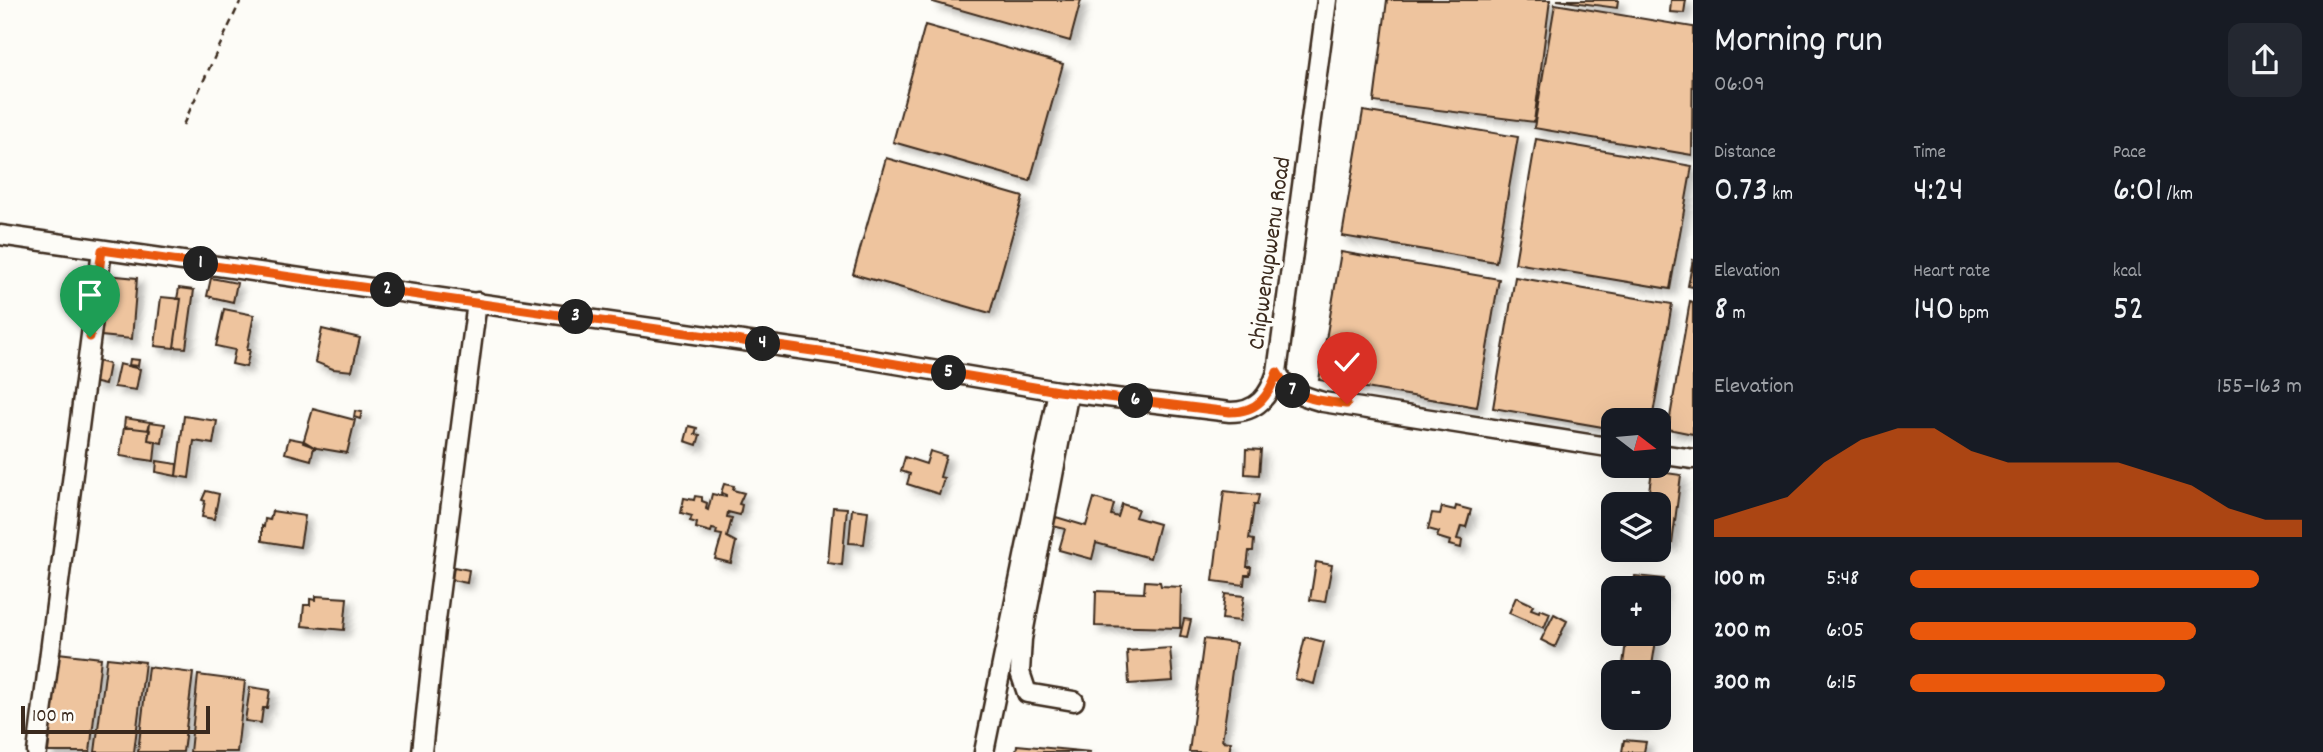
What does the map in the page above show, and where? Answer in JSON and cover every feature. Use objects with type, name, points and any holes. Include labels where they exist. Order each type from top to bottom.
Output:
[{"type":"street","name":"Chipwenupwenu Road","points":[[1326,0],[1277,372],[1287,387],[1297,394],[1323,402],[1601,446]]},
{"type":"street","points":[[0,235],[835,354],[1063,392],[1230,412],[1243,412],[1257,406],[1267,397],[1277,372]]},
{"type":"street","points":[[37,752],[102,250]]},
{"type":"street","points":[[422,752],[436,620],[477,302]]},
{"type":"street","points":[[1063,392],[1022,639],[1020,672],[1027,693],[1074,701]]},
{"type":"street","points":[[984,752],[1063,392]]},
{"type":"street","points":[[1671,456],[1693,459]]},
{"type":"path","points":[[183,125],[241,0]]},
{"type":"building","points":[[933,0],[1081,0],[1070,41]]},
{"type":"building","points":[[1387,0],[1550,0],[1534,122],[1374,102]]},
{"type":"building","points":[[1557,0],[1618,0],[1617,8]]},
{"type":"building","points":[[1671,0],[1686,0],[1684,13],[1670,12]]},
{"type":"building","points":[[1555,4],[1693,27],[1692,155],[1534,128]]},
{"type":"building","points":[[925,25],[1063,64],[1030,181],[893,142]]},
{"type":"building","points":[[1363,111],[1518,137],[1496,262],[1342,236]]},
{"type":"building","points":[[1536,139],[1692,166],[1670,289],[1515,263]]},
{"type":"building","points":[[886,158],[1023,197],[990,313],[853,274]]},
{"type":"building","points":[[1341,252],[1499,279],[1477,407],[1319,380]]},
{"type":"building","points":[[1693,259],[1693,287],[1688,286]]},
{"type":"building","points":[[106,275],[137,278],[132,339],[101,336]]},
{"type":"building","points":[[1515,277],[1672,304],[1654,408],[1601,408],[1601,427],[1493,408]]},
{"type":"building","points":[[211,278],[237,283],[233,302],[207,296]]},
{"type":"building","points":[[179,288],[194,290],[186,348],[174,347],[181,299],[177,299]]},
{"type":"building","points":[[161,297],[181,299],[174,348],[155,346]]},
{"type":"building","points":[[1690,301],[1693,302],[1693,434],[1671,430],[1671,412]]},
{"type":"building","points":[[224,309],[254,315],[246,367],[232,364],[235,350],[216,346]]},
{"type":"building","points":[[322,329],[360,338],[352,371],[333,369],[315,362]]},
{"type":"building","points":[[130,359],[139,360],[138,366],[129,365]]},
{"type":"building","points":[[97,361],[109,364],[105,385],[92,382]]},
{"type":"building","points":[[119,364],[140,369],[136,390],[114,387]]},
{"type":"building","points":[[313,409],[355,420],[347,453],[303,443]]},
{"type":"building","points":[[355,411],[362,412],[360,419],[354,417]]},
{"type":"building","points":[[184,416],[217,421],[213,444],[194,441],[189,478],[176,476]]},
{"type":"building","points":[[125,418],[150,422],[148,430],[124,427]]},
{"type":"building","points":[[150,422],[165,424],[162,443],[148,440]]},
{"type":"building","points":[[689,426],[697,428],[695,434],[700,435],[697,445],[685,441]]},
{"type":"building","points":[[124,427],[150,430],[148,440],[156,441],[154,461],[120,456]]},
{"type":"building","points":[[289,438],[304,441],[314,447],[311,460],[285,453]]},
{"type":"building","points":[[1246,449],[1261,450],[1259,475],[1245,474]]},
{"type":"building","points":[[930,451],[946,456],[939,494],[907,484],[910,474],[901,471],[905,457],[926,464]]},
{"type":"building","points":[[157,461],[177,464],[176,476],[156,472]]},
{"type":"building","points":[[1671,474],[1681,475],[1672,544],[1671,492],[1649,492],[1651,478],[1671,478]]},
{"type":"building","points":[[724,484],[734,486],[733,490],[744,493],[739,504],[742,505],[740,515],[728,512],[727,517],[732,518],[727,537],[736,542],[731,563],[715,559],[722,535],[716,534],[717,530],[712,529],[711,532],[696,528],[697,523],[690,521],[692,516],[681,513],[684,498],[694,500],[695,496],[702,497],[708,510],[712,494],[726,497],[721,493]]},
{"type":"building","points":[[206,491],[219,494],[214,519],[202,517],[205,501],[202,500]]},
{"type":"building","points":[[1224,491],[1259,495],[1257,505],[1254,505],[1249,539],[1254,540],[1247,567],[1251,567],[1250,575],[1245,575],[1244,585],[1213,581]]},
{"type":"building","points":[[1094,498],[1114,504],[1111,515],[1118,517],[1122,504],[1138,509],[1135,517],[1159,524],[1150,558],[1096,543],[1092,559],[1059,550],[1065,529],[1053,526],[1056,517],[1086,526]]},
{"type":"building","points":[[1456,506],[1471,510],[1466,527],[1461,526],[1457,539],[1462,540],[1461,548],[1449,545],[1450,541],[1437,537],[1439,532],[1428,529],[1432,513],[1440,514],[1442,507],[1455,510]]},
{"type":"building","points":[[833,507],[847,508],[842,565],[828,563]]},
{"type":"building","points":[[852,509],[868,511],[864,544],[849,543]]},
{"type":"building","points":[[272,511],[305,516],[300,547],[262,541],[262,526],[264,527],[265,519],[270,520]]},
{"type":"building","points":[[1316,562],[1332,565],[1325,602],[1310,600]]},
{"type":"building","points":[[454,567],[469,570],[467,583],[452,580]]},
{"type":"building","points":[[1145,581],[1160,582],[1161,586],[1181,587],[1180,628],[1095,626],[1096,591],[1144,593]]},
{"type":"building","points":[[1225,594],[1244,596],[1240,621],[1222,619]]},
{"type":"building","points":[[316,596],[347,598],[344,630],[302,626],[304,605],[310,605],[310,599],[316,600]]},
{"type":"building","points":[[1516,597],[1533,605],[1531,609],[1550,613],[1544,628],[1509,613]]},
{"type":"building","points":[[1554,614],[1567,621],[1555,647],[1541,640]]},
{"type":"building","points":[[1184,619],[1191,620],[1187,637],[1180,636]]},
{"type":"building","points":[[1305,637],[1324,642],[1314,684],[1295,679]]},
{"type":"building","points":[[1204,639],[1236,643],[1222,741],[1231,742],[1229,752],[1189,752]]},
{"type":"building","points":[[1625,646],[1655,646],[1653,660],[1624,660]]},
{"type":"building","points":[[1170,648],[1173,681],[1129,684],[1127,651]]},
{"type":"building","points":[[58,653],[101,658],[90,752],[48,752]]},
{"type":"building","points":[[107,658],[145,662],[134,752],[95,752]]},
{"type":"building","points":[[148,667],[193,673],[183,752],[138,752]]},
{"type":"building","points":[[198,675],[245,681],[237,752],[190,752]]},
{"type":"building","points":[[250,687],[270,690],[261,723],[245,721]]},
{"type":"building","points":[[1624,740],[1646,742],[1644,752],[1622,752]]},
{"type":"building","points":[[1017,745],[1091,752],[1016,752]]},
{"type":"route","points":[[90,337],[102,250],[848,356],[1058,391],[1230,412],[1243,412],[1257,406],[1267,397],[1277,372],[1287,387],[1297,394],[1323,402],[1347,404]]}]
